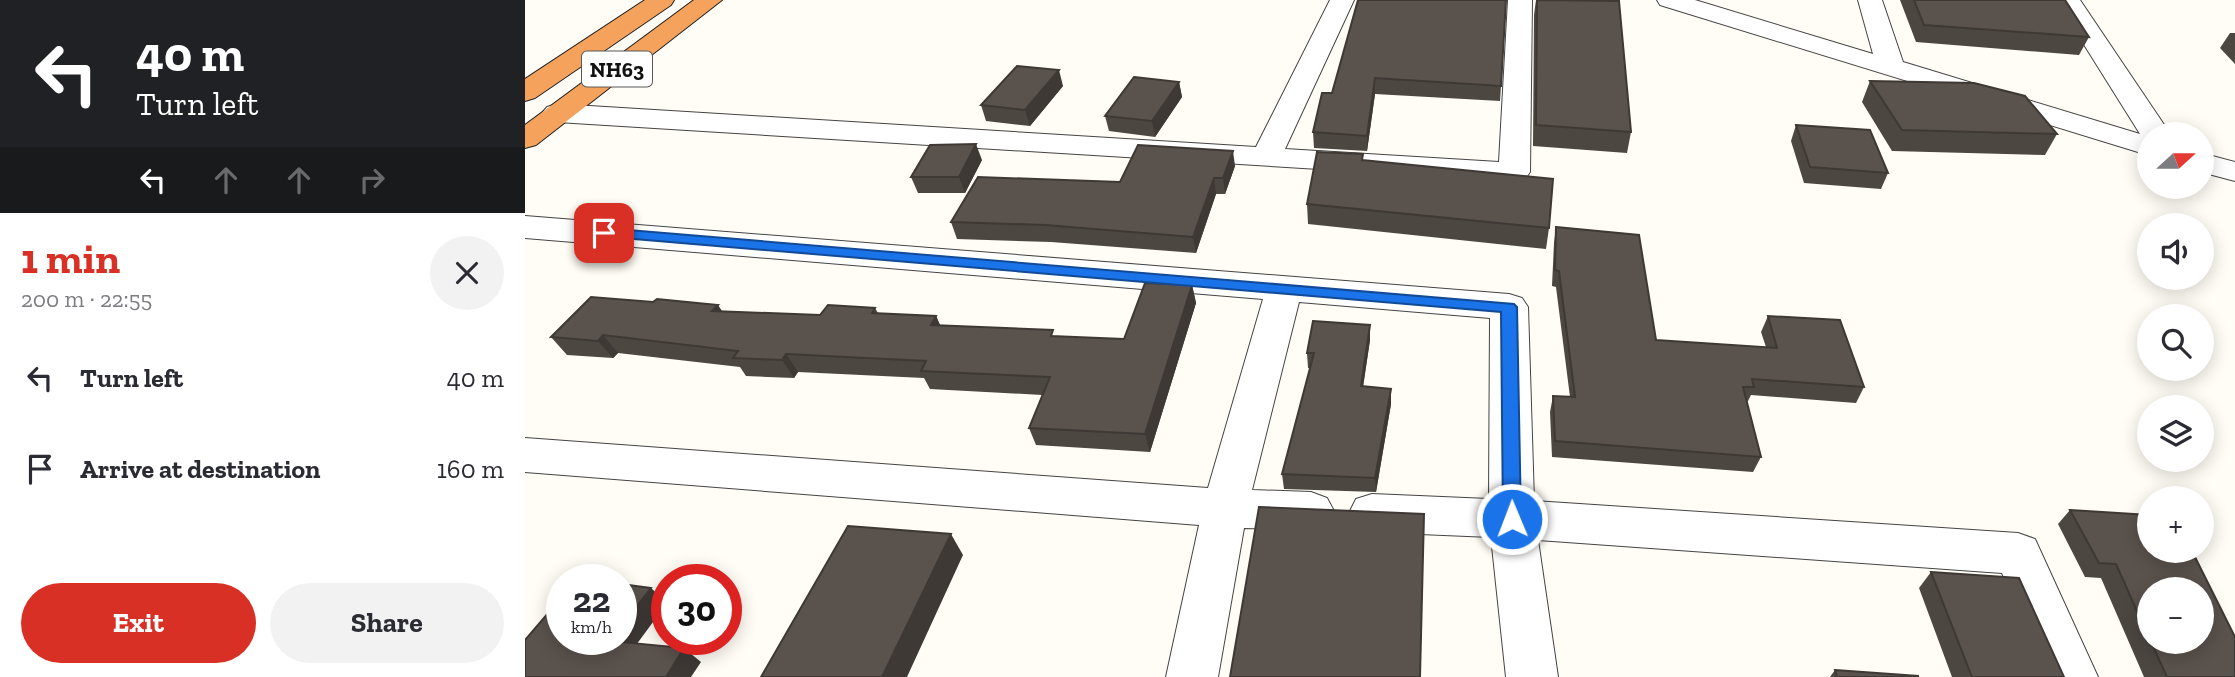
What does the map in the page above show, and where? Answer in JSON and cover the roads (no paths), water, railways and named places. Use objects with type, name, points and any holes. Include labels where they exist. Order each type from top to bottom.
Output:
[{"type":"highway","name":"NH63","points":[[525,92],[662,0]]},
{"type":"highway","name":"NH63","points":[[525,139],[710,0]]},
{"type":"street","points":[[1266,157],[1342,0]]},
{"type":"street","points":[[557,113],[1514,172],[1520,0]]},
{"type":"street","points":[[1870,0],[1891,67]]},
{"type":"street","points":[[2069,0],[2148,122]]},
{"type":"street","points":[[1687,2],[2137,142]]},
{"type":"street","points":[[2214,166],[2235,172]]},
{"type":"street","points":[[525,227],[1509,307],[1512,519],[1532,677]]},
{"type":"street","points":[[1192,677],[1225,508],[1284,289]]},
{"type":"street","points":[[525,455],[1225,508],[1512,519],[2018,554],[2072,677]]}]
